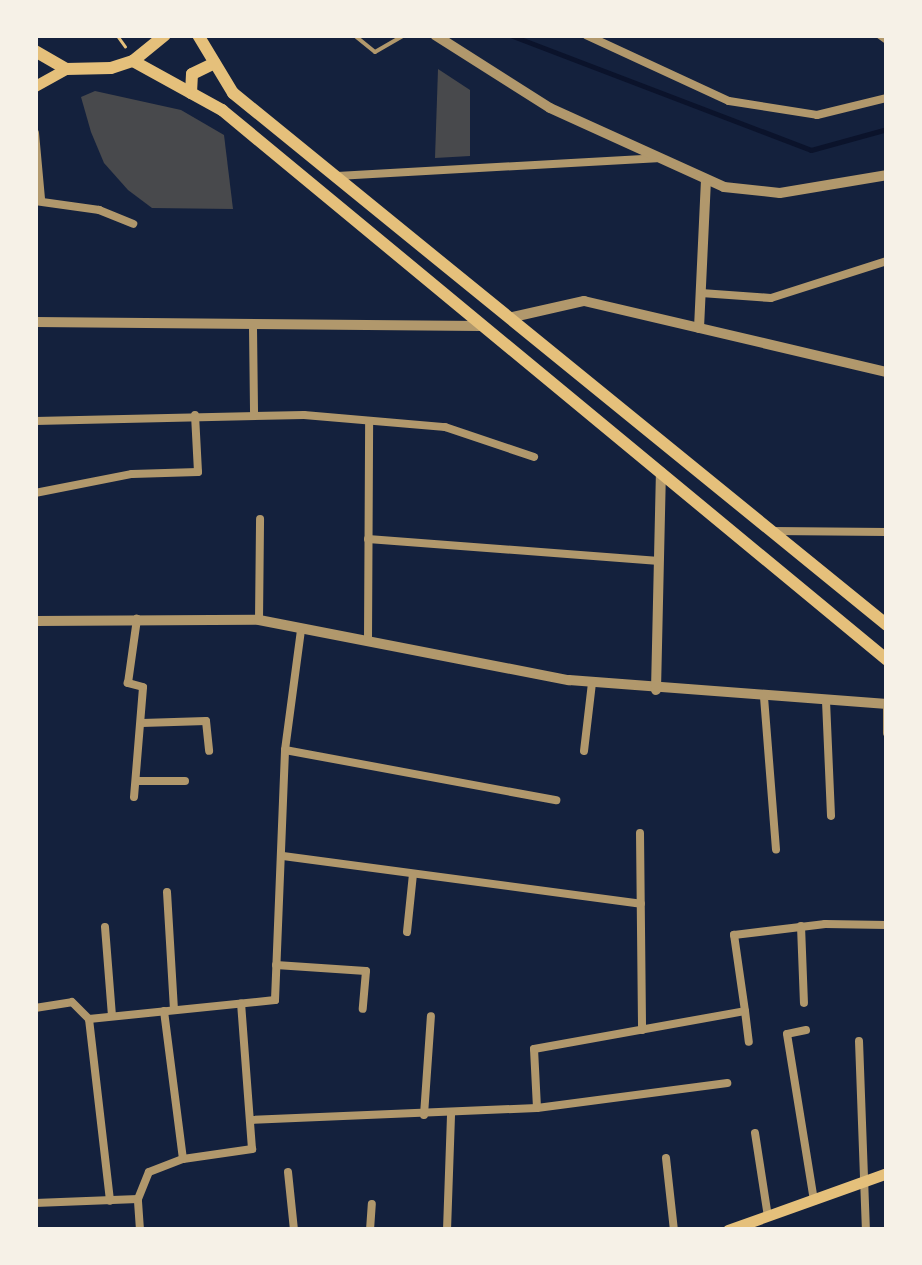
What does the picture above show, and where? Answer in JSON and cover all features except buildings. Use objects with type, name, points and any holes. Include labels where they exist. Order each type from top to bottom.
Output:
[{"type":"main road","points":[[133,62],[164,35]]},
{"type":"main road","points":[[198,35],[233,92],[513,316],[887,625]]},
{"type":"main road","points":[[35,50],[66,69]]},
{"type":"main road","points":[[35,86],[66,69],[133,62],[222,110],[887,660]]},
{"type":"main road","points":[[191,93],[192,74],[215,63]]},
{"type":"main road","points":[[728,1230],[887,1173]]},
{"type":"street","points":[[435,35],[510,86],[706,180],[780,193],[887,175]]},
{"type":"street","points":[[586,35],[600,38],[729,102],[817,114],[887,98]]},
{"type":"street","points":[[880,35],[887,40]]},
{"type":"street","points":[[35,133],[38,200],[134,224]]},
{"type":"street","points":[[337,176],[656,158]]},
{"type":"street","points":[[699,328],[706,180]]},
{"type":"street","points":[[701,292],[771,298],[887,261]]},
{"type":"street","points":[[513,316],[584,301],[887,372]]},
{"type":"street","points":[[35,322],[253,328],[480,326]]},
{"type":"street","points":[[253,328],[254,415]]},
{"type":"street","points":[[35,492],[132,474],[198,472],[196,414]]},
{"type":"street","points":[[35,422],[196,414],[369,421],[445,427],[534,457]]},
{"type":"street","points":[[368,639],[369,421]]},
{"type":"street","points":[[656,690],[660,471]]},
{"type":"street","points":[[259,620],[260,519]]},
{"type":"street","points":[[773,531],[887,532]]},
{"type":"street","points":[[368,538],[659,561]]},
{"type":"street","points":[[134,797],[143,687],[128,683],[136,620]]},
{"type":"street","points":[[35,621],[259,620],[592,682],[656,690],[887,704],[887,733]]},
{"type":"street","points":[[89,1019],[275,1000],[284,750],[301,630]]},
{"type":"street","points":[[584,751],[592,682]]},
{"type":"street","points":[[764,697],[776,850]]},
{"type":"street","points":[[826,701],[831,816]]},
{"type":"street","points":[[142,723],[206,722],[209,751]]},
{"type":"street","points":[[284,750],[556,800]]},
{"type":"street","points":[[136,781],[185,781]]},
{"type":"street","points":[[640,833],[642,1030]]},
{"type":"street","points":[[283,856],[641,904]]},
{"type":"street","points":[[407,932],[413,874]]},
{"type":"street","points":[[167,892],[169,1011],[183,1159]]},
{"type":"street","points":[[749,1042],[734,935],[801,926],[887,925]]},
{"type":"street","points":[[105,926],[112,1016]]},
{"type":"street","points":[[801,926],[804,1003]]},
{"type":"street","points":[[276,964],[366,971],[363,1008]]},
{"type":"street","points":[[35,1008],[72,1002],[89,1019],[110,1201]]},
{"type":"street","points":[[140,1230],[138,1198],[149,1172],[183,1159],[252,1149],[242,1004]]},
{"type":"street","points":[[537,1108],[534,1049],[744,1011]]},
{"type":"street","points":[[424,1115],[431,1016]]},
{"type":"street","points":[[806,1030],[787,1034],[814,1200]]},
{"type":"street","points":[[858,1041],[866,1230]]},
{"type":"street","points":[[250,1120],[537,1108],[727,1083]]},
{"type":"street","points":[[446,1230],[452,1114]]},
{"type":"street","points":[[756,1133],[768,1217]]},
{"type":"street","points":[[666,1158],[674,1230]]},
{"type":"street","points":[[288,1172],[294,1230]]},
{"type":"street","points":[[35,1204],[138,1198]]},
{"type":"street","points":[[370,1230],[372,1204]]},
{"type":"lane","points":[[354,35],[375,52],[406,35]]},
{"type":"waterway","points":[[510,35],[811,150],[887,129]]}]
